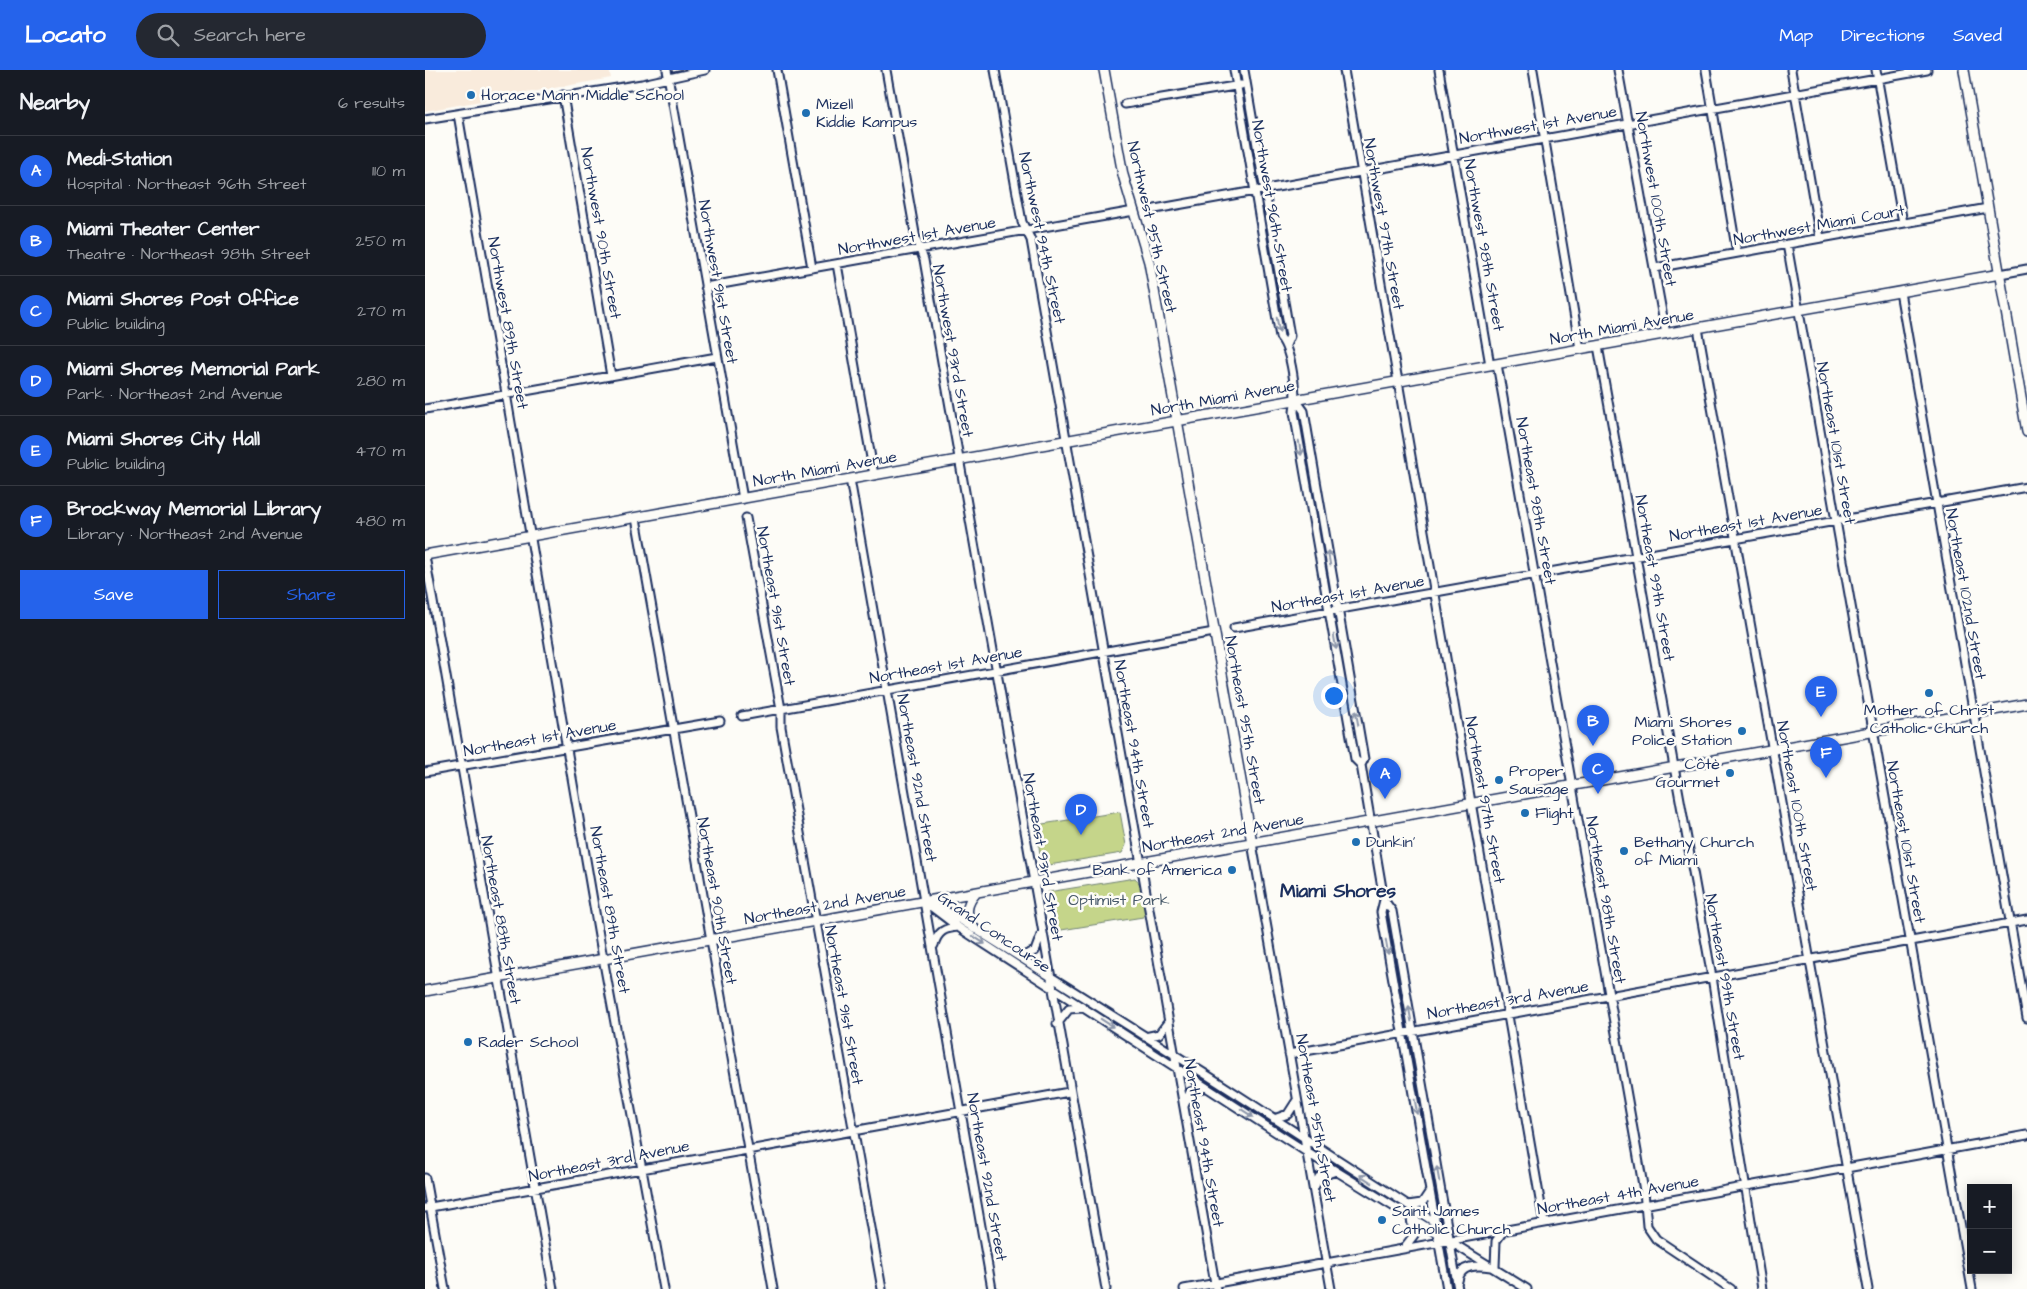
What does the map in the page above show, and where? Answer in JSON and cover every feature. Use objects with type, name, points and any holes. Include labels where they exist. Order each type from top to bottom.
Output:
[{"type":"main road","name":"Northwest 95th Street","points":[[1104,70],[1118,153],[1149,262],[1177,421]]},
{"type":"main road","points":[[1964,70],[2027,432]]},
{"type":"main road","name":"North Miami Avenue","points":[[425,556],[2000,274]]},
{"type":"main road","name":"Northeast 95th Street","points":[[1177,421],[1252,843]]},
{"type":"main road","name":"Northeast 2nd Avenue","points":[[425,991],[2027,704]]},
{"type":"main road","points":[[974,928],[967,917],[967,909],[976,893]]},
{"type":"street","name":"Northwest 91st Street","points":[[667,70],[743,499]]},
{"type":"street","points":[[425,119],[668,78],[705,70]]},
{"type":"street","points":[[777,70],[812,268]]},
{"type":"street","name":"Northwest 93rd Street","points":[[886,70],[916,239],[924,260],[958,460]]},
{"type":"street","name":"Northwest 94th Street","points":[[995,70],[1022,222],[1031,240],[1067,441]]},
{"type":"street","name":"Northwest 96th Street","points":[[1235,70],[1280,337],[1287,344]]},
{"type":"street","name":"Northwest 96th Street","points":[[1245,70],[1290,336],[1287,344],[1296,400]]},
{"type":"street","name":"Northwest 97th Street","points":[[1344,70],[1397,382]]},
{"type":"street","name":"Northwest 98th Street","points":[[1439,70],[1494,365]]},
{"type":"street","points":[[1533,70],[1581,349]]},
{"type":"street","name":"Northwest 100th Street","points":[[1618,70],[1666,334]]},
{"type":"street","points":[[1705,70],[1737,253]]},
{"type":"street","points":[[1791,70],[1820,238]]},
{"type":"street","points":[[1876,70],[1903,224]]},
{"type":"street","name":"Northwest 1st Avenue","points":[[1155,209],[1927,70]]},
{"type":"street","points":[[1125,104],[1247,84]]},
{"type":"street","name":"Northwest 90th Street","points":[[563,95],[611,376]]},
{"type":"street","name":"Northwest 89th Street","points":[[458,114],[530,536]]},
{"type":"street","name":"Northwest Miami Court","points":[[1655,268],[1988,208]]},
{"type":"street","name":"Northwest 1st Avenue","points":[[705,287],[1134,211]]},
{"type":"street","name":"Northeast 101st Street","points":[[1787,244],[1971,1289]]},
{"type":"street","points":[[837,264],[874,475]]},
{"type":"street","name":"North Miami Avenue","points":[[2000,274],[2027,269]]},
{"type":"street","name":"Northeast 102nd Street","points":[[1900,292],[2027,1018]]},
{"type":"street","name":"Northeast 100th Street","points":[[1698,328],[1868,1289]]},
{"type":"street","name":"Northeast 99th Street","points":[[1598,346],[1712,977],[1762,1289]]},
{"type":"street","points":[[425,409],[717,357]]},
{"type":"street","name":"Northeast 98th Street","points":[[1494,365],[1535,574],[1645,1204],[1647,1226],[1657,1239],[1731,1289]]},
{"type":"street","name":"Northeast 97th Street","points":[[1397,382],[1544,1223]]},
{"type":"street","points":[[1296,400],[1304,411],[1364,759],[1361,765]]},
{"type":"street","points":[[1296,400],[1294,412],[1355,759],[1361,765],[1384,900],[1391,911],[1458,1286]]},
{"type":"street","name":"Northeast 94th Street","points":[[1067,441],[1216,1286]]},
{"type":"street","name":"Northeast 93rd Street","points":[[958,460],[1069,1092],[1106,1289]]},
{"type":"street","name":"Northeast 92nd Street","points":[[850,479],[992,1289]]},
{"type":"street","name":"Northeast 1st Avenue","points":[[1234,628],[2027,487]]},
{"type":"street","name":"Northeast 90th Street","points":[[635,518],[675,729],[710,941],[773,1289]]},
{"type":"street","name":"Northeast 91st Street","points":[[747,518],[781,709],[781,727],[815,922],[882,1289]]},
{"type":"street","name":"Northeast 89th Street","points":[[530,536],[664,1289]]},
{"type":"street","name":"Northeast 88th Street","points":[[425,556],[497,978],[553,1289]]},
{"type":"street","name":"Northeast 1st Avenue","points":[[742,716],[1214,632]]},
{"type":"street","name":"Northeast 1st Avenue","points":[[425,772],[720,721]]},
{"type":"street","name":"Northeast 95th Street","points":[[1252,843],[1331,1289]]},
{"type":"street","points":[[1384,900],[1381,912],[1447,1289]]},
{"type":"street","name":"Grand Concourse","points":[[925,902],[958,927],[1411,1218],[1439,1238]]},
{"type":"street","name":"Grand Concourse","points":[[925,902],[944,910],[974,928],[1274,1118],[1436,1224],[1450,1240],[1527,1289]]},
{"type":"street","name":"Northeast 3rd Avenue","points":[[1289,1054],[2027,920]]},
{"type":"street","points":[[933,947],[939,933],[948,928],[958,927]]},
{"type":"street","points":[[1020,957],[1035,951],[1042,932]]},
{"type":"street","points":[[1057,1024],[1069,1010],[1084,1008]]},
{"type":"street","points":[[1145,1037],[1159,1034],[1169,1021]]},
{"type":"street","points":[[1184,1106],[1190,1092],[1206,1086]]},
{"type":"street","name":"Northeast 3rd Avenue","points":[[428,1208],[1069,1092]]},
{"type":"street","points":[[1274,1118],[1288,1114],[1297,1100]]},
{"type":"street","name":"Northeast 4th Avenue","points":[[1184,1289],[1216,1286],[1404,1249],[1439,1238],[1450,1240],[1948,1151],[2027,1135]]},
{"type":"street","points":[[1313,1191],[1319,1177],[1329,1171],[1337,1171]]},
{"type":"street","points":[[425,1178],[428,1208],[445,1289]]},
{"type":"street","points":[[1407,1205],[1422,1203],[1430,1191]]},
{"type":"street","points":[[1404,1249],[1414,1235],[1411,1218]]},
{"type":"street","points":[[1458,1286],[1458,1276],[1465,1268],[1481,1265],[1495,1267],[1496,1241],[1504,1230]]},
{"type":"shaded area","name":"Horace Mann Middle School","points":[[425,70],[609,70],[611,78],[425,111]]},
{"type":"green space","points":[[1120,812],[1126,845],[1122,853],[1049,865],[1041,861],[1036,825]]},
{"type":"green space","name":"Optimist Park","points":[[1135,878],[1144,897],[1145,908],[1143,917],[1055,931],[1048,892]]},
{"type":"place","name":"Horace Mann Middle School","points":[[471,95]]},
{"type":"place","name":"Mizell Kiddie Kampus","points":[[806,113]]},
{"type":"place","name":"Mother of Christ Catholic Church","points":[[1929,693]]},
{"type":"place","name":"Miami Shores City Hall","points":[[1821,717]]},
{"type":"place","name":"Miami Shores Police Station","points":[[1742,731]]},
{"type":"place","name":"Miami Theater Center","points":[[1593,746]]},
{"type":"place","name":"Côtè Gourmet","points":[[1730,773]]},
{"type":"place","name":"Brockway Memorial Library","points":[[1826,778]]},
{"type":"place","name":"Proper Sausage","points":[[1499,780]]},
{"type":"place","name":"Miami Shores Post Office","points":[[1598,794]]},
{"type":"place","name":"Medi-Station","points":[[1385,799]]},
{"type":"place","name":"Flight","points":[[1525,813]]},
{"type":"place","name":"Miami Shores Memorial Park","points":[[1081,835]]},
{"type":"place","name":"Dunkin'","points":[[1356,842]]},
{"type":"place","name":"Bethany Church of Miami","points":[[1624,851]]},
{"type":"place","name":"Bank of America","points":[[1232,870]]},
{"type":"place","name":"Rader School","points":[[468,1042]]},
{"type":"place","name":"Saint James Catholic Church","points":[[1382,1220]]},
{"type":"district","name":"Miami Shores","points":[[1338,891]]}]
